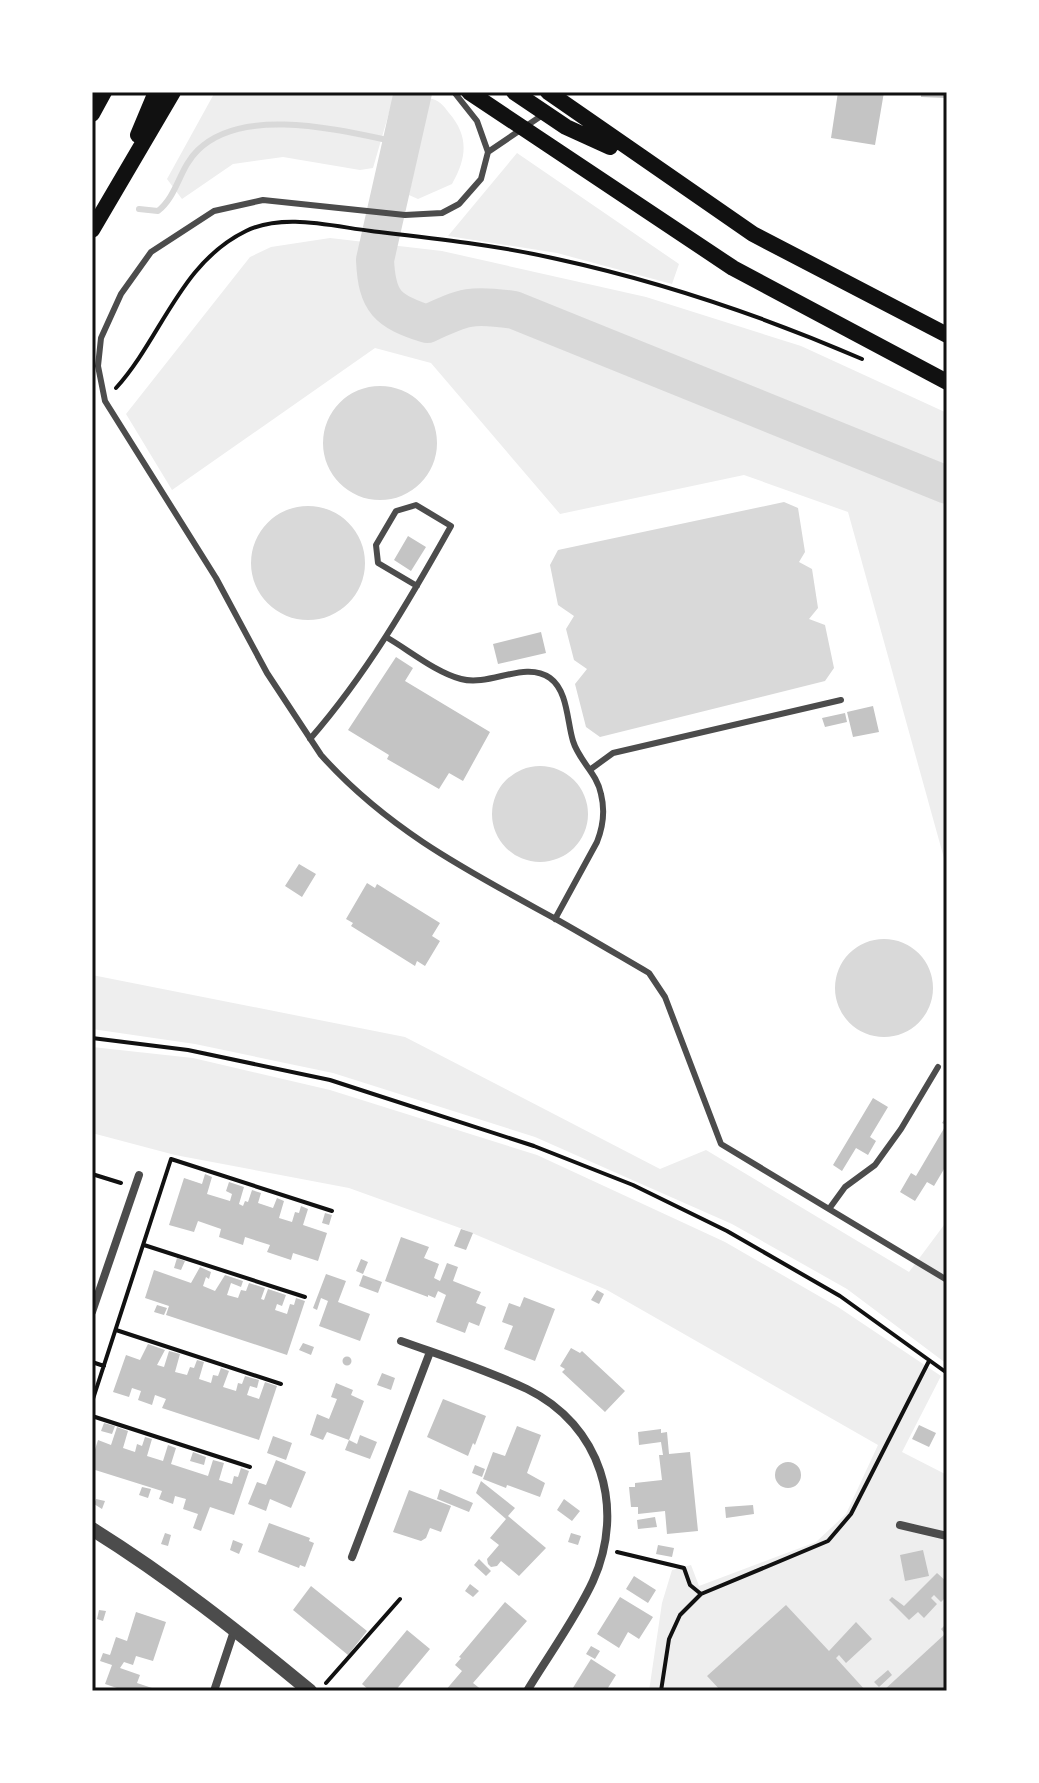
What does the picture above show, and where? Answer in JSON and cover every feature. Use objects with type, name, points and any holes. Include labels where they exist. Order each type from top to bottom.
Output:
[{"type":"main road","points":[[92,114],[104,92]]},
{"type":"main road","points":[[116,192],[156,92]]},
{"type":"main road","points":[[92,230],[173,92]]},
{"type":"main road","points":[[469,92],[733,268],[947,382]]},
{"type":"main road","points":[[514,92],[544,114],[651,166]]},
{"type":"main road","points":[[548,92],[753,234],[947,335]]},
{"type":"street","points":[[92,1312],[139,1175]]},
{"type":"street","points":[[401,1341],[529,1390],[566,1416],[587,1443],[606,1483],[609,1524],[605,1549],[593,1582],[527,1691]]},
{"type":"street","points":[[352,1557],[430,1352]]},
{"type":"street","points":[[900,1525],[947,1536]]},
{"type":"street","points":[[92,1529],[235,1628],[310,1691]]},
{"type":"street","points":[[214,1691],[235,1628]]},
{"type":"lane","points":[[454,92],[477,121],[488,152],[481,179],[459,204],[442,213],[405,215],[263,200],[214,211],[151,252],[121,294],[101,338],[98,366],[105,401],[216,578],[267,673],[310,739],[340,776],[400,828],[482,880],[649,973],[665,997],[721,1144],[947,1280]]},
{"type":"lane","points":[[488,152],[544,114]]},
{"type":"lane","points":[[310,739],[344,701],[386,637],[417,586],[451,526],[416,505],[396,511],[376,545],[378,563],[417,586]]},
{"type":"lane","points":[[386,637],[461,679],[482,681],[534,671],[552,679],[563,698],[579,756],[591,769],[602,799],[602,830],[555,919]]},
{"type":"lane","points":[[591,769],[613,753],[841,700]]},
{"type":"lane","points":[[829,1209],[845,1187],[875,1165],[901,1129],[938,1067]]},
{"type":"path","points":[[105,401],[123,381],[189,278],[212,253],[245,231],[286,221],[556,258],[699,296],[805,335],[862,360]]},
{"type":"path","points":[[92,1038],[188,1050],[330,1080],[534,1146],[633,1185],[727,1231],[840,1296],[947,1373]]},
{"type":"path","points":[[92,1402],[171,1159],[332,1211]]},
{"type":"path","points":[[92,1174],[135,1187]]},
{"type":"path","points":[[144,1245],[305,1297]]},
{"type":"path","points":[[116,1330],[281,1384]]},
{"type":"path","points":[[661,1691],[669,1639],[680,1615],[701,1594],[828,1541],[851,1514],[930,1360]]},
{"type":"path","points":[[92,1362],[104,1366]]},
{"type":"path","points":[[92,1416],[250,1467]]},
{"type":"path","points":[[605,1549],[684,1568],[690,1585],[701,1594]]},
{"type":"path","points":[[319,1691],[400,1599]]},
{"type":"shaded area","points":[[215,92],[395,92],[373,168],[360,170],[283,157],[233,164],[182,199],[167,179]]},
{"type":"shaded area","points":[[429,98],[440,103],[455,122],[464,147],[461,165],[452,184],[418,199],[409,195]]},
{"type":"shaded area","points":[[517,153],[679,264],[672,284],[557,253],[448,236]]},
{"type":"shaded area","points":[[330,238],[442,251],[646,297],[801,346],[947,413],[947,869],[848,512],[744,475],[560,514],[431,363],[375,348],[172,490],[126,414],[250,257],[271,247]]},
{"type":"shaded area","points":[[380,386],[402,390],[420,403],[433,421],[437,443],[433,465],[420,483],[402,496],[380,500],[358,496],[340,483],[327,465],[323,443],[327,421],[340,403],[358,390]]},
{"type":"shaded area","points":[[784,502],[798,508],[805,552],[799,562],[812,569],[818,608],[809,619],[825,625],[834,668],[825,681],[600,737],[586,727],[575,684],[587,669],[574,660],[566,629],[574,616],[558,605],[550,565],[558,550]]},
{"type":"shaded area","points":[[308,506],[340,515],[356,531],[365,563],[356,595],[340,611],[308,620],[276,611],[260,595],[251,563],[260,531],[276,515]]},
{"type":"shaded area","points":[[540,766],[558,770],[574,780],[584,796],[588,814],[584,832],[574,848],[558,858],[540,862],[522,858],[506,848],[496,832],[492,814],[496,796],[506,780],[522,770]]},
{"type":"shaded area","points":[[884,939],[903,942],[919,953],[930,969],[933,988],[930,1007],[919,1023],[903,1034],[884,1037],[865,1034],[849,1023],[838,1007],[835,988],[838,969],[849,953],[865,942]]},
{"type":"shaded area","points":[[92,975],[405,1037],[660,1169],[706,1150],[909,1272],[947,1221],[947,1364],[847,1289],[732,1224],[535,1137],[333,1073],[195,1044],[92,1029]]},
{"type":"shaded area","points":[[92,1047],[193,1058],[330,1090],[537,1155],[725,1242],[838,1307],[941,1376],[902,1452],[947,1475],[947,1691],[649,1691],[662,1603],[672,1570],[691,1565],[699,1586],[816,1542],[846,1514],[878,1445],[607,1290],[460,1228],[349,1188],[175,1155],[92,1133]]},
{"type":"building","points":[[838,92],[884,92],[875,145],[831,138]]},
{"type":"building","points":[[921,92],[947,92],[947,98],[921,97]]},
{"type":"building","points":[[408,536],[426,547],[411,571],[394,560]]},
{"type":"building","points":[[541,632],[546,653],[498,664],[493,644]]},
{"type":"building","points":[[396,657],[413,668],[405,681],[490,732],[463,781],[449,773],[439,789],[387,759],[389,755],[348,730]]},
{"type":"building","points":[[873,706],[879,732],[853,737],[847,712]]},
{"type":"building","points":[[845,713],[847,722],[825,727],[822,718]]},
{"type":"building","points":[[299,864],[316,874],[302,897],[285,886]]},
{"type":"building","points":[[367,883],[375,888],[377,884],[440,923],[432,936],[440,941],[425,966],[417,961],[415,966],[351,926],[353,923],[346,919]]},
{"type":"building","points":[[873,1098],[888,1107],[870,1137],[876,1141],[868,1155],[856,1148],[842,1171],[833,1165]]},
{"type":"building","points":[[947,1115],[947,1164],[934,1186],[927,1182],[915,1201],[900,1192],[911,1173],[916,1176],[946,1125],[942,1123]]},
{"type":"building","points":[[205,1174],[212,1177],[207,1194],[230,1201],[232,1194],[226,1191],[229,1182],[244,1187],[239,1204],[243,1206],[252,1190],[261,1193],[258,1203],[273,1208],[277,1198],[284,1201],[279,1218],[292,1222],[301,1206],[308,1209],[303,1225],[327,1233],[318,1261],[293,1253],[291,1260],[267,1252],[270,1245],[245,1237],[243,1245],[219,1237],[221,1229],[198,1221],[194,1232],[169,1225],[184,1178],[202,1184]]},
{"type":"building","points":[[325,1213],[332,1215],[329,1225],[322,1223]]},
{"type":"building","points":[[461,1229],[473,1233],[466,1250],[454,1246]]},
{"type":"building","points":[[401,1237],[429,1247],[424,1258],[439,1264],[434,1278],[440,1281],[447,1263],[458,1267],[453,1281],[481,1292],[476,1303],[486,1307],[479,1326],[469,1322],[465,1333],[436,1322],[446,1295],[438,1291],[435,1298],[428,1297],[385,1281]]},
{"type":"building","points":[[177,1258],[185,1261],[181,1270],[174,1268]]},
{"type":"building","points":[[361,1259],[368,1262],[363,1274],[356,1271]]},
{"type":"building","points":[[200,1267],[211,1272],[203,1286],[215,1291],[225,1275],[243,1281],[241,1287],[231,1283],[227,1295],[238,1298],[249,1283],[265,1288],[261,1299],[264,1300],[268,1289],[286,1295],[282,1306],[277,1304],[275,1310],[287,1314],[296,1298],[305,1301],[287,1355],[166,1315],[169,1306],[145,1298],[154,1270],[191,1283]]},
{"type":"building","points":[[326,1274],[346,1281],[338,1302],[370,1314],[360,1341],[319,1326],[328,1301],[321,1298],[317,1310],[313,1308]]},
{"type":"building","points":[[363,1275],[382,1282],[378,1293],[359,1286]]},
{"type":"building","points":[[597,1290],[604,1294],[599,1304],[591,1300]]},
{"type":"building","points":[[524,1297],[555,1309],[535,1361],[504,1349],[513,1326],[502,1322],[509,1303],[520,1307]]},
{"type":"building","points":[[157,1305],[167,1308],[164,1315],[154,1312]]},
{"type":"building","points":[[303,1343],[314,1347],[311,1355],[299,1350]]},
{"type":"building","points":[[148,1344],[165,1350],[157,1365],[164,1367],[169,1351],[180,1354],[175,1372],[187,1375],[197,1360],[204,1362],[199,1379],[211,1383],[213,1375],[218,1376],[221,1368],[229,1371],[223,1387],[236,1391],[238,1383],[242,1384],[245,1376],[259,1380],[257,1388],[250,1386],[247,1395],[259,1399],[265,1382],[277,1386],[259,1440],[162,1408],[166,1399],[155,1395],[152,1405],[138,1400],[141,1391],[132,1388],[129,1397],[113,1392],[126,1355],[140,1360]]},
{"type":"building","points":[[571,1348],[580,1353],[582,1351],[625,1391],[605,1412],[562,1372],[565,1369],[560,1366]]},
{"type":"building","points":[[347,1357],[351,1361],[347,1365],[343,1361]]},
{"type":"building","points":[[382,1373],[395,1378],[391,1390],[377,1385]]},
{"type":"building","points":[[336,1383],[353,1390],[351,1395],[364,1401],[349,1440],[327,1432],[323,1440],[310,1435],[317,1414],[329,1419],[337,1399],[331,1397]]},
{"type":"building","points":[[443,1399],[486,1416],[468,1456],[427,1437]]},
{"type":"building","points":[[104,1423],[115,1426],[112,1434],[101,1431]]},
{"type":"building","points":[[919,1425],[936,1433],[929,1447],[912,1439]]},
{"type":"building","points":[[517,1426],[541,1435],[527,1473],[545,1483],[540,1497],[483,1479],[493,1452],[505,1456]]},
{"type":"building","points":[[117,1427],[128,1431],[123,1448],[135,1452],[137,1444],[142,1446],[145,1437],[152,1439],[147,1456],[163,1461],[168,1445],[176,1448],[171,1464],[208,1476],[213,1460],[224,1463],[219,1480],[232,1484],[241,1468],[249,1471],[234,1515],[210,1507],[201,1531],[193,1528],[198,1514],[183,1509],[186,1499],[175,1496],[173,1504],[159,1499],[162,1491],[92,1469],[98,1440],[111,1445]]},
{"type":"building","points":[[661,1429],[661,1433],[667,1432],[669,1454],[690,1452],[698,1531],[667,1534],[665,1511],[638,1514],[638,1507],[631,1507],[629,1487],[635,1487],[635,1483],[662,1480],[661,1442],[639,1445],[638,1432]]},
{"type":"building","points":[[360,1435],[377,1442],[370,1459],[345,1450],[349,1440],[357,1444]]},
{"type":"building","points":[[273,1436],[292,1443],[286,1460],[267,1453]]},
{"type":"building","points":[[193,1452],[206,1457],[204,1465],[190,1461]]},
{"type":"building","points":[[276,1460],[306,1472],[291,1508],[270,1499],[266,1511],[248,1504],[257,1482],[266,1485]]},
{"type":"building","points":[[788,1462],[798,1465],[801,1475],[798,1485],[788,1488],[778,1485],[775,1475],[778,1465]]},
{"type":"building","points":[[475,1465],[485,1469],[482,1477],[472,1473]]},
{"type":"building","points":[[481,1481],[515,1508],[508,1516],[546,1548],[519,1576],[501,1561],[497,1566],[488,1564],[487,1559],[499,1545],[490,1538],[506,1519],[476,1493]]},
{"type":"building","points":[[142,1487],[151,1489],[148,1498],[139,1495]]},
{"type":"building","points":[[440,1489],[473,1503],[469,1512],[437,1499]]},
{"type":"building","points":[[409,1490],[451,1506],[441,1532],[430,1528],[426,1538],[421,1541],[393,1532]]},
{"type":"building","points":[[96,1499],[105,1501],[102,1509],[94,1504]]},
{"type":"building","points":[[564,1499],[580,1511],[572,1521],[557,1510]]},
{"type":"building","points":[[753,1505],[754,1514],[726,1518],[725,1507]]},
{"type":"building","points":[[655,1517],[657,1527],[638,1529],[637,1520]]},
{"type":"building","points":[[269,1523],[310,1538],[309,1541],[314,1543],[305,1567],[300,1565],[299,1568],[258,1552]]},
{"type":"building","points":[[165,1533],[171,1535],[168,1546],[161,1544]]},
{"type":"building","points":[[571,1533],[581,1536],[578,1545],[568,1542]]},
{"type":"building","points":[[233,1540],[243,1544],[239,1554],[230,1550]]},
{"type":"building","points":[[658,1545],[674,1548],[672,1557],[656,1554]]},
{"type":"building","points":[[923,1550],[929,1576],[905,1581],[900,1555]]},
{"type":"building","points":[[479,1559],[491,1571],[486,1576],[474,1565]]},
{"type":"building","points":[[937,1573],[947,1582],[947,1596],[941,1602],[934,1595],[931,1598],[937,1604],[924,1618],[918,1612],[909,1620],[889,1600],[892,1597],[904,1606]]},
{"type":"building","points":[[634,1576],[656,1590],[648,1603],[626,1589]]},
{"type":"building","points":[[470,1584],[479,1591],[473,1597],[465,1591]]},
{"type":"building","points":[[311,1586],[367,1631],[348,1655],[293,1610]]},
{"type":"building","points":[[620,1597],[653,1617],[639,1639],[628,1632],[619,1648],[597,1634]]},
{"type":"building","points":[[505,1602],[527,1621],[473,1683],[483,1691],[445,1691],[462,1671],[455,1665],[459,1657]]},
{"type":"building","points":[[786,1605],[829,1651],[856,1622],[872,1639],[846,1663],[839,1655],[836,1658],[866,1691],[721,1691],[707,1676]]},
{"type":"building","points":[[99,1610],[106,1611],[103,1621],[97,1619]]},
{"type":"building","points":[[136,1612],[166,1622],[153,1661],[136,1656],[133,1665],[124,1662],[120,1668],[140,1675],[137,1683],[161,1691],[119,1691],[105,1684],[112,1665],[100,1661],[103,1653],[110,1655],[116,1637],[127,1641]]},
{"type":"building","points":[[947,1623],[947,1691],[883,1691],[945,1634],[941,1629]]},
{"type":"building","points":[[407,1630],[430,1649],[395,1691],[370,1691],[362,1684]]},
{"type":"building","points":[[591,1646],[600,1651],[595,1659],[586,1654]]},
{"type":"building","points":[[591,1659],[616,1675],[606,1691],[571,1691]]},
{"type":"building","points":[[888,1670],[892,1675],[879,1687],[874,1682]]},
{"type":"waterway","points":[[413,92],[375,260],[378,286],[393,309],[427,324],[469,308],[514,310],[947,485]]},
{"type":"waterway","points":[[139,209],[158,211],[165,205],[198,150],[218,136],[242,128],[297,125],[402,143]]}]
